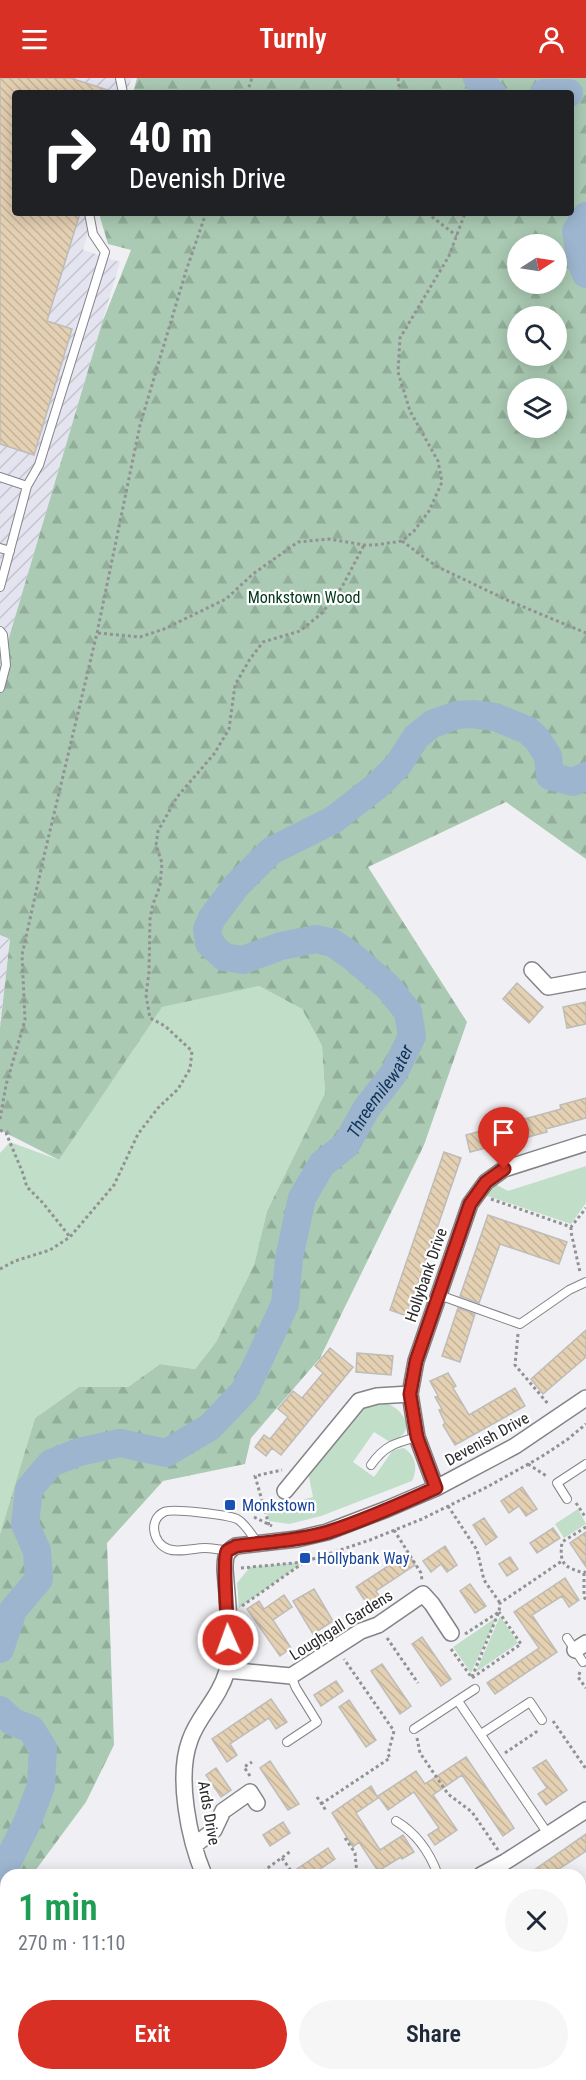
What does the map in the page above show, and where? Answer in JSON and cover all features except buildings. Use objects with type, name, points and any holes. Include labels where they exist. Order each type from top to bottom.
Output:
[{"type":"street","points":[[532,970],[548,987],[586,980]]},
{"type":"street","name":"Hollybank Drive","points":[[436,1488],[417,1437],[410,1394],[416,1361],[470,1204],[486,1182],[504,1169],[586,1143]]},
{"type":"street","points":[[285,1491],[359,1401],[377,1396],[410,1394]]},
{"type":"street","name":"Devenish Drive","points":[[228,1550],[236,1546],[297,1539],[327,1532],[387,1509],[436,1488],[515,1446],[584,1405]]},
{"type":"street","name":"Ards Drive","points":[[202,1869],[184,1793],[184,1764],[190,1739],[219,1692],[227,1670],[229,1652],[225,1557],[228,1550]]},
{"type":"street","points":[[423,1594],[451,1633]]},
{"type":"street","name":"Loughgall Gardens","points":[[227,1670],[291,1676],[423,1594]]},
{"type":"street","points":[[195,1845],[214,1830],[223,1811],[250,1792],[257,1803]]},
{"type":"street","points":[[493,1869],[586,1810]]},
{"type":"lane","points":[[0,587],[27,486],[39,465],[105,252],[93,234],[90,216]]},
{"type":"lane","points":[[0,477],[27,486]]},
{"type":"lane","points":[[0,548],[10,551]]},
{"type":"lane","points":[[0,631],[3,635],[6,665],[0,688]]},
{"type":"lane","points":[[439,1295],[520,1323],[584,1282]]},
{"type":"lane","points":[[371,1465],[380,1452],[404,1440],[417,1437]]},
{"type":"lane","points":[[567,1499],[557,1483],[586,1464]]},
{"type":"lane","points":[[228,1550],[206,1548],[170,1550],[156,1538],[154,1522],[163,1512],[175,1509],[237,1519],[258,1544]]},
{"type":"lane","points":[[287,1742],[317,1722],[291,1676]]},
{"type":"lane","points":[[414,1729],[475,1689]]},
{"type":"lane","points":[[458,1701],[548,1834]]},
{"type":"lane","points":[[480,1734],[530,1702],[542,1720]]},
{"type":"lane","points":[[396,1821],[410,1829],[432,1860],[436,1869]]},
{"type":"path","points":[[0,1119],[6,1085],[25,1020],[22,955],[97,633],[140,425],[205,216]]},
{"type":"path","points":[[431,216],[457,236]]},
{"type":"path","points":[[97,633],[140,636],[164,629],[226,599],[253,574],[298,542],[329,540],[364,545],[402,541],[414,531],[429,511],[442,482],[438,461],[410,411],[398,372],[400,338],[450,256],[464,216]]},
{"type":"path","points":[[402,541],[436,566],[507,600],[586,633]]},
{"type":"path","points":[[0,1269],[15,1261],[50,1250],[70,1237],[114,1185],[138,1134],[158,1108],[178,1089],[190,1069],[192,1051],[165,1026],[150,1018],[146,995],[150,919],[160,886],[162,863],[156,845],[158,831],[177,796],[214,754],[229,729],[235,685],[250,659],[263,642],[300,632],[322,613],[342,587],[364,545]]},
{"type":"path","points":[[0,1130],[6,1133],[27,1187],[44,1203],[70,1237]]},
{"type":"path","points":[[477,1194],[571,1227]]},
{"type":"path","points":[[584,1282],[571,1227],[586,1208]]},
{"type":"path","points":[[520,1323],[514,1365],[560,1418]]},
{"type":"path","points":[[528,1464],[557,1483]]},
{"type":"path","points":[[269,1525],[255,1476],[287,1469]]},
{"type":"path","points":[[448,1506],[477,1550],[484,1580],[500,1603],[499,1612],[472,1678]]},
{"type":"path","points":[[237,1519],[255,1517],[275,1526]]},
{"type":"path","points":[[586,1527],[562,1542],[560,1554],[562,1561],[571,1569],[585,1572],[584,1597],[586,1600]]},
{"type":"path","points":[[394,1530],[421,1573],[423,1594]]},
{"type":"path","points":[[500,1603],[562,1561]]},
{"type":"path","points":[[228,1617],[304,1562]]},
{"type":"path","points":[[472,1678],[450,1647],[451,1633],[467,1635],[499,1612]]},
{"type":"path","points":[[472,1678],[521,1644],[499,1612]]},
{"type":"path","points":[[378,1624],[418,1683]]},
{"type":"path","points":[[321,1804],[390,1758],[388,1754],[394,1731],[336,1648]]},
{"type":"path","points":[[578,1648],[578,1677],[586,1688]]},
{"type":"path","points":[[497,1759],[539,1729],[542,1720],[555,1721],[586,1769]]},
{"type":"path","points":[[414,1729],[420,1753],[448,1794],[472,1812],[506,1862]]},
{"type":"path","points":[[317,1797],[327,1812]]},
{"type":"path","points":[[345,1838],[354,1853],[356,1869]]},
{"type":"path","points":[[266,1869],[291,1851]]},
{"type":"path","points":[[282,1857],[290,1869]]},
{"type":"shaded area","points":[[0,78],[132,78],[127,90],[12,90],[12,216],[93,216],[83,250],[120,262],[0,668]]},
{"type":"shaded area","points":[[0,935],[10,938],[0,1028]]},
{"type":"green space","name":"Monkstown Wood","points":[[137,78],[586,78],[586,859],[506,802],[368,867],[467,1022],[424,1145],[320,1358],[251,1438],[245,1464],[163,1481],[107,1543],[114,1745],[86,1802],[36,1869],[0,1869],[0,1534],[35,1418],[79,1387],[128,1387],[160,1364],[195,1369],[216,1342],[254,1265],[267,1211],[325,1093],[322,1046],[302,1009],[259,986],[162,1007],[59,1160],[0,1130],[0,1028],[10,939],[0,935],[0,668],[102,323],[131,250],[108,244],[100,216],[574,216],[574,90],[134,90]]},
{"type":"green space","points":[[259,986],[302,1009],[322,1046],[325,1093],[267,1211],[254,1265],[216,1342],[195,1369],[160,1364],[128,1387],[79,1387],[35,1418],[0,1534],[0,1153],[10,1142],[59,1160],[161,1007]]},
{"type":"green space","points":[[586,1166],[586,1203],[571,1224],[485,1195],[495,1184],[508,1191]]},
{"type":"green space","points":[[389,1404],[400,1412],[405,1420],[404,1433],[390,1442],[374,1432],[353,1462],[374,1477],[393,1450],[404,1448],[415,1463],[412,1481],[321,1516],[289,1524],[269,1521],[266,1510],[313,1497],[309,1477],[311,1468],[364,1406]]},
{"type":"green space","points":[[578,1509],[586,1524],[564,1538],[555,1524]]},
{"type":"green space","points":[[304,1562],[239,1608],[237,1583],[250,1567]]},
{"type":"green space","points":[[500,1616],[518,1643],[476,1672]]},
{"type":"green space","points":[[497,1617],[471,1673],[453,1647]]},
{"type":"waterway","name":"Threemilewater","points":[[477,78],[489,90]]},
{"type":"waterway","name":"Threemilewater","points":[[586,216],[576,231],[581,262],[586,274]]},
{"type":"waterway","name":"Threemilewater","points":[[0,1649],[13,1610],[39,1579],[37,1551],[25,1524],[29,1489],[51,1463],[79,1452],[120,1443],[166,1453],[210,1427],[245,1390],[285,1304],[289,1258],[302,1198],[322,1164],[346,1145],[366,1109],[394,1073],[412,1036],[408,1012],[388,987],[333,943],[316,939],[281,946],[243,960],[224,957],[209,943],[207,929],[212,918],[236,886],[271,851],[333,820],[378,785],[398,765],[416,737],[432,724],[457,715],[495,717],[527,730],[537,739],[548,756],[550,776],[573,782],[586,776]]},
{"type":"waterway","name":"Threemilewater","points":[[0,1710],[13,1722],[31,1729],[43,1748],[41,1786],[27,1823],[4,1869]]},
{"type":"place","name":"Monkstown","points":[[230,1505]]},
{"type":"place","name":"Hollybank Way","points":[[305,1558]]},
{"type":"route","points":[[228,1640],[225,1570],[225,1557],[228,1550],[236,1546],[297,1539],[327,1532],[436,1488],[417,1437],[410,1394],[416,1361],[470,1204],[486,1182],[504,1169]]}]
